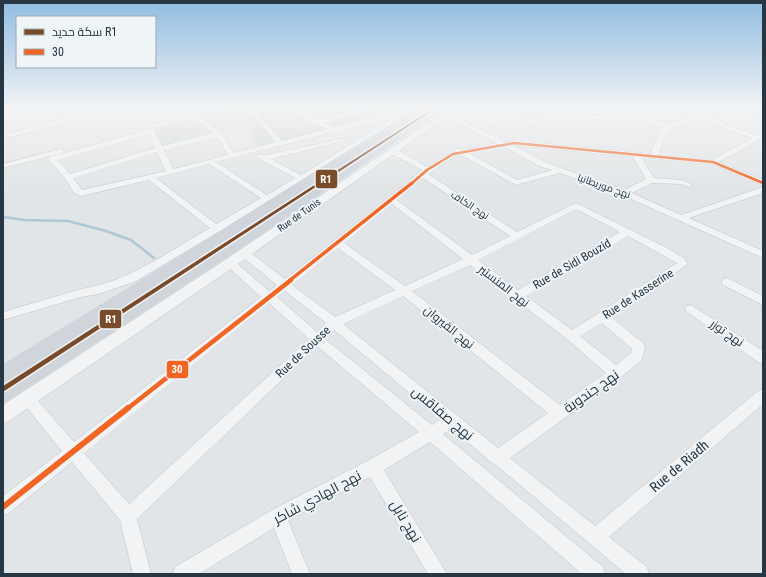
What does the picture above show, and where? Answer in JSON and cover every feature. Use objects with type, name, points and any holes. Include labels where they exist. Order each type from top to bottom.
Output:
[{"type":"street","points":[[3,166],[115,136]]},
{"type":"street","points":[[133,136],[52,160],[68,177],[78,192],[150,177],[310,136]]},
{"type":"street","points":[[152,136],[170,171]]},
{"type":"street","points":[[68,177],[159,149],[211,136]]},
{"type":"street","points":[[220,136],[232,155]]},
{"type":"street","points":[[274,136],[280,143]]},
{"type":"street","points":[[345,136],[359,142]]},
{"type":"street","points":[[3,323],[81,298],[94,291],[132,278],[217,229],[369,136]]},
{"type":"street","name":"Rue de Tunis","points":[[3,415],[230,264],[415,136]]},
{"type":"street","name":"نهج موريطانيا","points":[[488,136],[544,165],[625,193],[763,254]]},
{"type":"street","points":[[654,156],[662,136]]},
{"type":"street","points":[[713,162],[761,137]]},
{"type":"street","points":[[264,158],[349,138]]},
{"type":"street","points":[[3,507],[392,200],[425,172],[460,151],[514,143],[713,162],[763,183]]},
{"type":"street","points":[[251,150],[301,178]]},
{"type":"street","name":"نهج الكاف","points":[[393,151],[516,236]]},
{"type":"street","points":[[460,151],[508,180],[516,183],[558,171]]},
{"type":"street","points":[[636,155],[651,180]]},
{"type":"street","points":[[208,161],[266,198]]},
{"type":"street","points":[[150,177],[217,229]]},
{"type":"street","points":[[625,193],[651,180],[682,182],[689,185]]},
{"type":"street","points":[[681,218],[763,190]]},
{"type":"street","name":"نهج المنستير","points":[[392,200],[571,336],[616,374]]},
{"type":"street","name":"Rue de Sousse","points":[[128,516],[334,323],[471,260],[576,206]]},
{"type":"street","name":"Rue de Kasserine","points":[[571,336],[603,317],[683,264],[680,260],[661,249],[626,233],[576,206]]},
{"type":"street","name":"Rue de Sidi Bouzid","points":[[517,296],[626,233]]},
{"type":"street","name":"نهج القيروان","points":[[337,242],[403,290],[559,413]]},
{"type":"street","name":"نهج صفاقس","points":[[244,253],[334,323],[640,574]]},
{"type":"street","name":"نهج صفاقس","points":[[230,264],[596,574]]},
{"type":"street","points":[[728,282],[763,301]]},
{"type":"street","points":[[3,316],[81,293],[94,291]]},
{"type":"street","name":"نهج توزر","points":[[691,308],[763,358]]},
{"type":"street","name":"نهج جندوبة","points":[[497,458],[616,374],[637,356],[640,349],[636,343],[603,317]]},
{"type":"street","name":"Rue de Riadh","points":[[595,538],[763,395]]},
{"type":"street","points":[[27,398],[128,516],[142,574]]},
{"type":"street","name":"نهج الهادي شاكر","points":[[182,574],[278,516],[373,467],[452,421]]},
{"type":"street","name":"نهج نابل","points":[[373,467],[438,574]]},
{"type":"street","points":[[278,516],[301,574]]},
{"type":"shaded area","points":[[157,136],[204,136],[162,146]]},
{"type":"shaded area","points":[[252,136],[308,136],[259,148]]},
{"type":"shaded area","points":[[372,136],[405,136],[240,249],[3,404],[3,364],[216,234]]},
{"type":"waterway","points":[[3,217],[25,220],[68,221],[106,231],[131,240],[154,258]]},
{"type":"rail line","name":"R1","points":[[3,389],[393,136]]},
{"type":"transit line","name":"30","points":[[3,507],[392,200],[427,170],[453,154],[514,143],[713,162],[763,183]]}]
